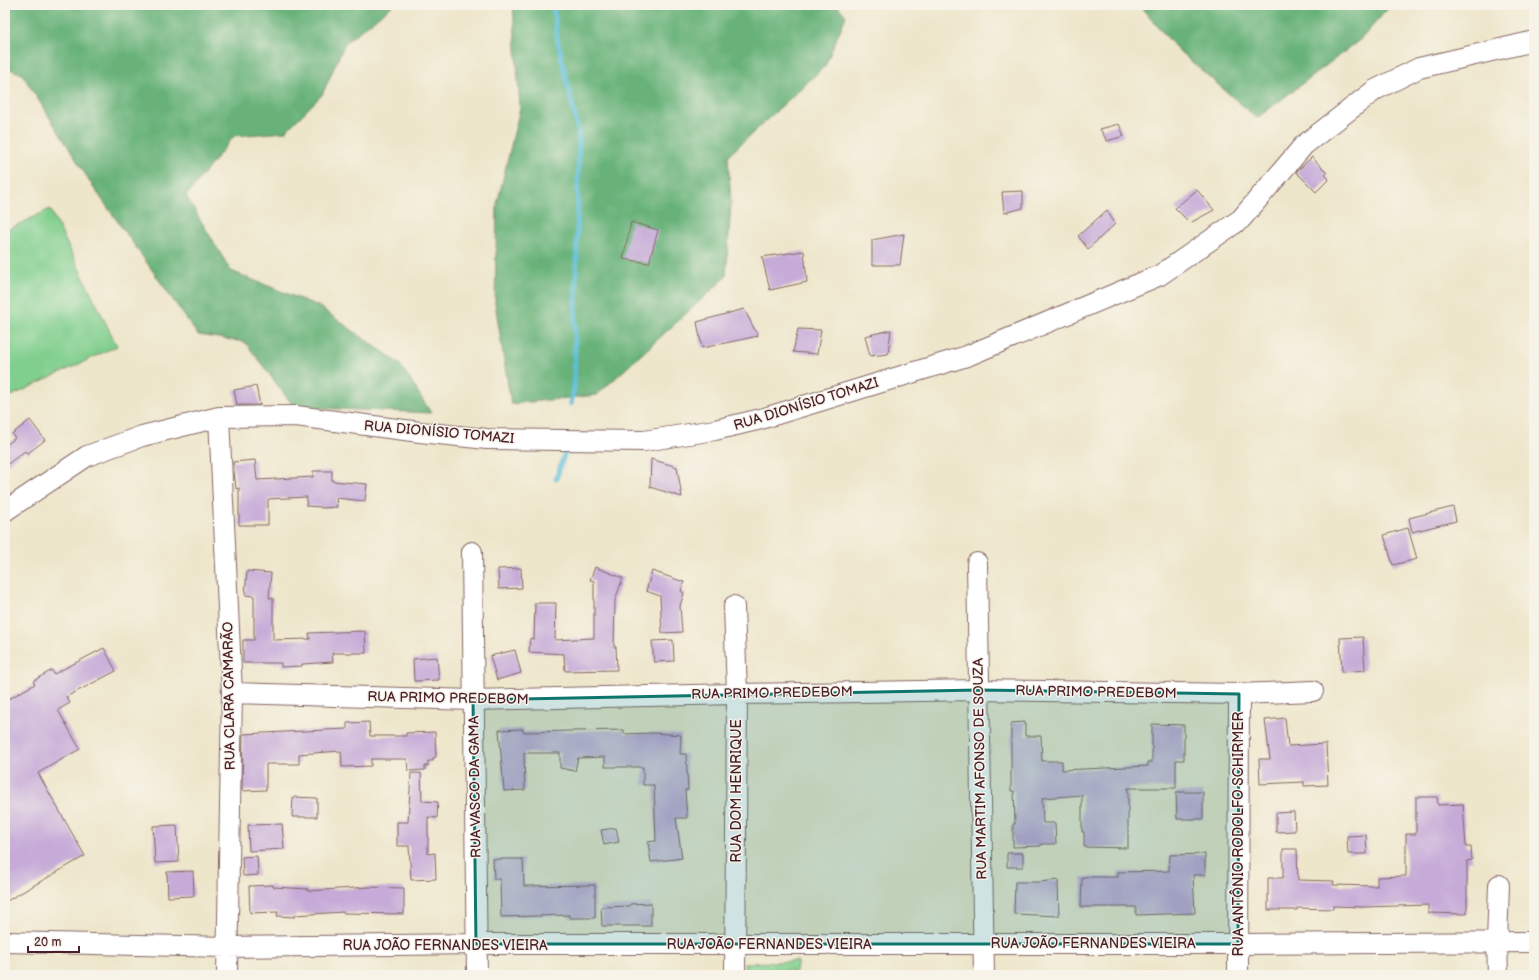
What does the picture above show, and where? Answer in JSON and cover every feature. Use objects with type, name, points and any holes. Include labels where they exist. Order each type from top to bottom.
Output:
[{"type":"street","name":"RUA DIONÍSIO TOMAZI","points":[[5,511],[87,456],[142,436],[219,417],[296,416],[487,439],[644,441],[715,430],[787,411],[854,389],[967,356],[1160,275],[1241,220],[1304,145],[1375,90],[1419,68],[1534,41]]},
{"type":"street","name":"RUA CLARA CAMARÃO","points":[[219,417],[232,693],[227,975]]},
{"type":"street","name":"RUA VASCO DA GAMA","points":[[472,552],[477,975]]},
{"type":"street","name":"RUA MARTIM AFONSO DE SOUZA","points":[[977,563],[984,975]]},
{"type":"street","name":"RUA DOM HENRIQUE","points":[[734,606],[737,694],[735,975]]},
{"type":"street","name":"RUA PRIMO PREDEBOM","points":[[232,693],[474,700],[978,690],[1239,694],[1313,691]]},
{"type":"street","name":"RUA ANTÔNIO RODOLFO SCHIRMER","points":[[1238,975],[1239,694]]},
{"type":"street","points":[[1498,975],[1497,942],[1499,885]]},
{"type":"street","name":"RUA JOÃO FERNANDES VIEIRA","points":[[5,942],[227,947],[476,944],[1238,944],[1534,942]]},
{"type":"highlighted area","points":[[978,690],[1239,694],[1238,944],[476,944],[473,700]]},
{"type":"green space","points":[[5,5],[393,5],[345,43],[322,95],[285,132],[234,136],[186,196],[231,271],[318,306],[400,364],[431,413],[294,407],[245,342],[198,335],[96,191],[22,74],[5,67]]},
{"type":"green space","points":[[513,5],[837,5],[846,16],[825,66],[728,156],[731,203],[726,277],[597,395],[511,404],[495,303],[497,204],[520,108]]},
{"type":"green space","points":[[1139,5],[1391,5],[1361,39],[1257,118],[1178,50]]},
{"type":"green space","points":[[50,209],[117,346],[5,399],[5,231]]},
{"type":"green space","points":[[798,961],[795,975],[793,975],[790,970],[745,975],[744,963]]},
{"type":"building","points":[[1119,124],[1124,136],[1107,141],[1100,129]]},
{"type":"building","points":[[1312,157],[1327,173],[1325,175],[1329,179],[1316,192],[1296,172]]},
{"type":"building","points":[[1197,190],[1214,210],[1190,223],[1175,208]]},
{"type":"building","points":[[1023,191],[1023,208],[1004,213],[1002,192]]},
{"type":"building","points":[[1107,210],[1115,224],[1088,249],[1078,236]]},
{"type":"building","points":[[631,222],[658,230],[649,263],[623,259]]},
{"type":"building","points":[[904,234],[900,265],[872,265],[872,240]]},
{"type":"building","points":[[804,251],[807,282],[770,290],[762,257]]},
{"type":"building","points":[[744,309],[758,336],[702,348],[697,322]]},
{"type":"building","points":[[798,329],[821,330],[817,354],[793,352]]},
{"type":"building","points":[[891,330],[888,354],[870,356],[865,336]]},
{"type":"building","points":[[256,386],[260,405],[237,405],[234,390]]},
{"type":"building","points":[[30,420],[45,440],[27,454],[25,451],[5,466],[5,446],[15,438],[12,434]]},
{"type":"building","points":[[651,459],[677,467],[682,497],[650,487]]},
{"type":"building","points":[[255,460],[257,480],[313,477],[313,471],[332,471],[332,481],[367,484],[365,501],[336,498],[337,507],[321,508],[306,506],[307,497],[268,499],[268,525],[239,525],[239,488],[236,489],[233,462]]},
{"type":"building","points":[[1453,507],[1456,521],[1412,532],[1409,518]]},
{"type":"building","points":[[1408,528],[1417,559],[1393,565],[1384,535]]},
{"type":"building","points":[[595,567],[623,578],[615,600],[614,647],[616,647],[617,670],[565,671],[564,654],[529,652],[530,638],[534,639],[535,603],[556,603],[555,640],[594,638],[594,581],[590,580]]},
{"type":"building","points":[[521,568],[522,588],[499,589],[498,569]]},
{"type":"building","points":[[247,571],[271,573],[269,598],[273,598],[273,640],[310,639],[309,633],[365,631],[366,653],[332,653],[333,662],[302,664],[302,666],[281,667],[281,663],[243,663],[243,640],[254,640],[254,596],[245,595]]},
{"type":"building","points":[[652,571],[684,582],[681,591],[684,593],[680,606],[682,632],[662,633],[660,596],[646,591]]},
{"type":"building","points":[[1363,637],[1365,670],[1342,672],[1340,638]]},
{"type":"building","points":[[673,640],[674,661],[654,662],[652,641]]},
{"type":"building","points":[[104,648],[116,671],[66,697],[70,703],[58,710],[80,749],[38,773],[85,856],[5,902],[5,701],[35,684],[33,681],[52,670],[54,674]]},
{"type":"building","points":[[515,650],[521,673],[497,680],[490,656]]},
{"type":"building","points":[[437,657],[439,680],[414,681],[413,659]]},
{"type":"building","points":[[1285,718],[1288,746],[1326,744],[1328,785],[1304,786],[1304,782],[1260,784],[1259,759],[1270,759],[1265,720]]},
{"type":"building","points":[[369,722],[370,736],[406,736],[406,733],[435,732],[436,757],[433,758],[433,761],[428,761],[428,766],[425,766],[425,770],[408,771],[407,759],[371,759],[371,766],[342,767],[341,751],[299,754],[299,764],[266,764],[266,790],[242,791],[243,734],[347,729],[347,723]]},
{"type":"building","points":[[1025,722],[1025,736],[1041,736],[1042,761],[1062,761],[1062,770],[1148,766],[1148,762],[1152,762],[1152,724],[1184,725],[1184,760],[1176,760],[1176,788],[1128,788],[1128,848],[1084,847],[1084,832],[1082,832],[1082,795],[1042,798],[1043,823],[1055,823],[1056,844],[1013,847],[1013,824],[1015,824],[1014,791],[1011,791],[1011,723]]},
{"type":"building","points":[[523,729],[523,732],[624,730],[624,734],[654,733],[681,735],[680,754],[686,754],[688,790],[685,790],[687,818],[676,818],[682,858],[651,862],[648,842],[656,841],[654,785],[643,785],[643,767],[605,767],[605,757],[578,758],[575,771],[560,768],[560,753],[524,753],[525,790],[504,791],[499,730]]},
{"type":"building","points":[[411,773],[421,773],[422,801],[438,802],[437,818],[428,817],[428,854],[435,853],[436,879],[411,880],[409,846],[397,846],[397,822],[408,822]]},
{"type":"building","points":[[1176,792],[1203,792],[1203,819],[1177,819]]},
{"type":"building","points":[[293,797],[317,798],[317,817],[292,817]]},
{"type":"building","points":[[1416,797],[1437,797],[1438,805],[1463,804],[1466,847],[1471,847],[1472,860],[1467,861],[1467,914],[1428,913],[1428,905],[1364,907],[1333,906],[1333,909],[1297,908],[1297,910],[1268,910],[1268,878],[1283,878],[1283,849],[1297,849],[1298,880],[1334,881],[1333,885],[1377,886],[1377,877],[1406,876],[1406,834],[1416,834]]},
{"type":"building","points":[[1294,812],[1295,831],[1276,832],[1276,813]]},
{"type":"building","points":[[282,824],[284,849],[249,851],[248,825]]},
{"type":"building","points":[[177,825],[179,862],[155,863],[153,826]]},
{"type":"building","points":[[616,828],[619,842],[604,845],[601,830]]},
{"type":"building","points":[[1366,835],[1367,854],[1348,854],[1347,836]]},
{"type":"building","points":[[1007,853],[1023,853],[1023,867],[1007,867]]},
{"type":"building","points":[[1205,854],[1205,875],[1193,875],[1195,913],[1136,915],[1136,907],[1081,907],[1082,877],[1118,877],[1118,872],[1169,871],[1170,855]]},
{"type":"building","points":[[257,856],[258,875],[243,876],[242,857]]},
{"type":"building","points":[[493,859],[523,859],[524,886],[595,885],[595,918],[569,918],[569,915],[501,917],[500,879],[494,879]]},
{"type":"building","points":[[193,871],[194,896],[168,897],[167,872]]},
{"type":"building","points":[[1058,880],[1059,916],[1014,914],[1015,882]]},
{"type":"building","points":[[273,885],[273,887],[308,889],[307,891],[370,887],[404,888],[404,914],[343,912],[295,915],[295,917],[277,916],[278,912],[250,913],[249,886]]},
{"type":"building","points":[[651,903],[651,926],[602,926],[601,907],[630,906],[630,904]]},
{"type":"waterway","points":[[553,5],[557,38],[579,134],[574,387],[571,404]]},
{"type":"waterway","points":[[556,479],[565,452]]}]
